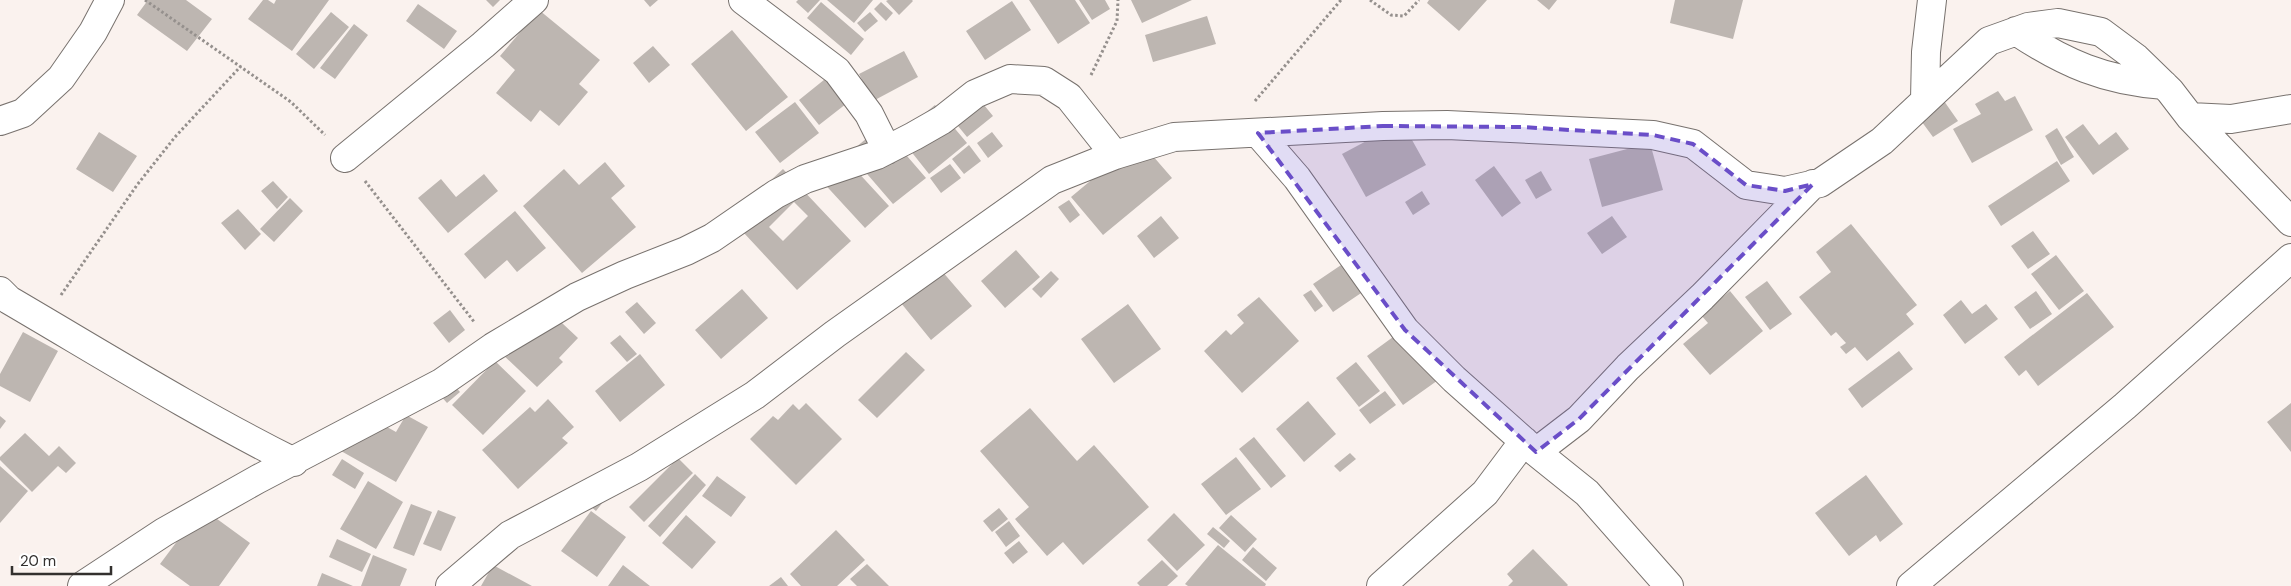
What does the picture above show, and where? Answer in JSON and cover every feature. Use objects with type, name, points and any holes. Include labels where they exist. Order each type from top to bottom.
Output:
[{"type":"street","points":[[0,121],[23,113],[61,78],[93,32],[110,0]]},
{"type":"street","points":[[345,158],[483,45],[534,0]]},
{"type":"street","points":[[743,0],[837,71],[869,114],[887,150]]},
{"type":"street","points":[[1925,100],[1926,52],[1932,0]]},
{"type":"street","points":[[450,586],[510,535],[639,467],[755,396],[835,334],[1052,180],[1114,155],[1174,137],[1447,125],[1653,135],[1693,144],[1746,185],[1785,191],[1820,183],[1882,141],[1989,42],[2028,26],[2058,23],[2101,32],[2136,58],[2164,85],[2190,117],[2291,222]]},
{"type":"street","points":[[2016,31],[2066,62],[2094,73],[2140,84],[2164,85]]},
{"type":"street","points":[[82,586],[164,532],[441,383],[540,318],[576,297],[625,274],[686,251],[712,238],[776,194],[805,179],[887,150],[942,120],[975,94],[1010,79],[1044,81],[1070,97],[1114,155]]},
{"type":"street","points":[[2190,117],[2231,119],[2291,109]]},
{"type":"street","points":[[1258,133],[1297,178],[1405,330],[1454,379],[1530,447],[1587,493],[1669,586]]},
{"type":"street","points":[[1380,586],[1485,493],[1530,447],[1580,419],[1628,367],[1702,297],[1812,184]]},
{"type":"street","points":[[1911,586],[2125,406],[2291,258]]},
{"type":"street","points":[[0,291],[10,300],[224,427],[294,462]]},
{"type":"path","points":[[1075,104],[1118,21],[1118,0]]},
{"type":"path","points":[[1225,135],[1284,69],[1341,0]]},
{"type":"path","points":[[1370,0],[1391,15],[1404,16],[1419,0]]},
{"type":"path","points":[[43,320],[143,178],[175,137],[241,66]]},
{"type":"highlighted area","points":[[1383,126],[1521,127],[1653,135],[1693,144],[1746,185],[1785,191],[1813,184],[1579,419],[1536,452],[1405,330],[1258,133]]},
{"type":"building","points":[[148,0],[186,0],[212,19],[187,51],[137,15]]},
{"type":"building","points":[[263,0],[268,0],[274,4],[276,0],[329,0],[292,51],[248,19]]},
{"type":"building","points":[[486,0],[500,0],[493,7]]},
{"type":"building","points":[[644,0],[658,0],[650,7]]},
{"type":"building","points":[[798,0],[820,0],[808,13],[796,2]]},
{"type":"building","points":[[827,0],[873,0],[854,23]]},
{"type":"building","points":[[1029,0],[1075,0],[1090,23],[1058,44]]},
{"type":"building","points":[[1079,0],[1105,0],[1110,9],[1092,20]]},
{"type":"building","points":[[1131,0],[1192,0],[1142,23]]},
{"type":"building","points":[[1429,0],[1487,0],[1459,31],[1427,3]]},
{"type":"building","points":[[1537,0],[1557,0],[1549,10]]},
{"type":"building","points":[[1675,0],[1743,0],[1733,39],[1670,23]]},
{"type":"building","points":[[886,1],[913,1],[899,15]]},
{"type":"building","points":[[1012,1],[1031,30],[985,60],[966,31]]},
{"type":"building","points":[[821,2],[864,39],[851,55],[807,18]]},
{"type":"building","points":[[881,2],[893,13],[886,21],[874,9]]},
{"type":"building","points":[[418,4],[457,31],[444,49],[406,21]]},
{"type":"building","points":[[539,10],[600,60],[579,84],[588,92],[559,126],[540,110],[531,122],[496,93],[515,70],[500,56]]},
{"type":"building","points":[[331,12],[349,27],[314,69],[296,54]]},
{"type":"building","points":[[870,12],[878,21],[865,32],[857,23]]},
{"type":"building","points":[[1207,16],[1216,44],[1153,62],[1145,35]]},
{"type":"building","points":[[354,24],[368,35],[335,79],[320,68]]},
{"type":"building","points":[[732,30],[788,97],[746,131],[691,64]]},
{"type":"building","points":[[653,46],[670,65],[649,83],[633,63]]},
{"type":"building","points":[[904,51],[918,77],[873,101],[859,74]]},
{"type":"building","points":[[840,67],[860,93],[819,125],[799,100]]},
{"type":"building","points":[[1998,91],[2005,101],[2015,96],[2033,130],[1972,163],[1953,129],[1981,114],[1975,104]]},
{"type":"building","points":[[975,94],[993,116],[967,137],[949,115]]},
{"type":"building","points":[[1944,101],[1958,121],[1933,137],[1919,118]]},
{"type":"building","points":[[795,102],[819,133],[780,163],[755,132]]},
{"type":"building","points":[[935,105],[967,143],[929,174],[898,135]]},
{"type":"building","points":[[1402,122],[1426,165],[1366,197],[1342,154]]},
{"type":"building","points":[[2083,124],[2099,145],[2116,132],[2129,149],[2093,175],[2065,137]]},
{"type":"building","points":[[2057,128],[2074,157],[2061,165],[2045,136]]},
{"type":"building","points":[[99,132],[137,156],[113,192],[76,169]]},
{"type":"building","points":[[992,132],[1003,146],[988,158],[977,143]]},
{"type":"building","points":[[873,133],[888,134],[926,178],[893,204],[849,153]]},
{"type":"building","points":[[1650,143],[1663,190],[1602,207],[1589,159]]},
{"type":"building","points":[[969,145],[981,161],[964,174],[952,159]]},
{"type":"building","points":[[1131,147],[1146,148],[1172,178],[1103,235],[1071,197]]},
{"type":"building","points":[[843,156],[889,206],[865,228],[819,178]]},
{"type":"building","points":[[2057,161],[2070,181],[2001,226],[1988,206]]},
{"type":"building","points":[[605,162],[625,186],[611,198],[636,227],[582,273],[523,206],[564,169],[579,185]]},
{"type":"building","points":[[950,164],[961,178],[941,193],[930,178]]},
{"type":"building","points":[[1494,166],[1521,203],[1502,217],[1475,180]]},
{"type":"building","points":[[783,169],[851,241],[797,290],[730,218]],"holes":[[[794,202],[808,216],[783,241],[769,227]]]},
{"type":"building","points":[[1541,171],[1552,190],[1536,199],[1525,180]]},
{"type":"building","points":[[484,174],[498,191],[448,233],[418,198],[441,179],[456,197]]},
{"type":"building","points":[[273,181],[288,197],[277,209],[261,191]]},
{"type":"building","points":[[1422,191],[1430,204],[1413,215],[1405,202]]},
{"type":"building","points":[[290,198],[303,211],[274,242],[260,229]]},
{"type":"building","points":[[1069,200],[1080,215],[1070,223],[1058,207]]},
{"type":"building","points":[[238,209],[261,234],[245,250],[221,223]]},
{"type":"building","points":[[515,211],[546,248],[517,272],[507,260],[485,279],[464,254]]},
{"type":"building","points":[[1161,216],[1179,238],[1154,258],[1137,236]]},
{"type":"building","points":[[1612,216],[1627,237],[1602,254],[1587,233]]},
{"type":"building","points":[[1851,224],[1917,305],[1906,314],[1914,324],[1867,361],[1855,347],[1846,354],[1840,347],[1846,343],[1836,332],[1831,336],[1799,297],[1831,272],[1816,252]]},
{"type":"building","points":[[2033,231],[2050,254],[2028,269],[2011,246]]},
{"type":"building","points":[[1016,250],[1040,277],[1005,308],[981,281]]},
{"type":"building","points":[[2056,255],[2084,291],[2059,310],[2031,274]]},
{"type":"building","points":[[1350,259],[1370,287],[1333,312],[1313,284]]},
{"type":"building","points":[[941,270],[972,306],[931,340],[901,303]]},
{"type":"building","points":[[1051,271],[1059,279],[1041,298],[1032,289]]},
{"type":"building","points":[[1767,281],[1792,314],[1770,330],[1745,297]]},
{"type":"building","points":[[742,289],[768,318],[721,359],[695,330]]},
{"type":"building","points":[[1311,290],[1323,306],[1315,312],[1303,295]]},
{"type":"building","points":[[1730,291],[1763,331],[1710,375],[1683,344],[1708,323],[1701,315]]},
{"type":"building","points":[[2036,291],[2052,314],[2030,329],[2014,307]]},
{"type":"building","points":[[2087,293],[2114,327],[2038,386],[2026,370],[2019,376],[2004,357]]},
{"type":"building","points":[[1259,297],[1299,341],[1242,393],[1204,351],[1226,330],[1231,335],[1244,323],[1237,315]]},
{"type":"building","points":[[1961,300],[1972,314],[1986,304],[1998,319],[1965,344],[1943,315]]},
{"type":"building","points":[[637,302],[656,323],[644,334],[625,312]]},
{"type":"building","points":[[1128,304],[1161,349],[1114,383],[1081,339]]},
{"type":"building","points":[[450,310],[465,330],[449,343],[433,323]]},
{"type":"building","points":[[566,319],[562,323],[578,338],[559,358],[563,362],[537,387],[500,352]]},
{"type":"building","points":[[1404,329],[1441,378],[1403,405],[1367,356]]},
{"type":"building","points":[[23,332],[58,351],[30,402],[0,386],[0,374]]},
{"type":"building","points":[[620,335],[637,354],[627,362],[610,343]]},
{"type":"building","points":[[1899,351],[1913,369],[1862,408],[1848,389]]},
{"type":"building","points":[[906,352],[925,370],[877,418],[858,400]]},
{"type":"building","points":[[640,354],[665,385],[620,422],[595,391]]},
{"type":"building","points":[[495,361],[526,391],[483,435],[452,405]]},
{"type":"building","points":[[1356,362],[1380,391],[1359,407],[1336,378]]},
{"type":"building","points":[[445,375],[460,392],[447,403],[432,386]]},
{"type":"building","points":[[1385,391],[1396,405],[1370,424],[1359,410]]},
{"type":"building","points":[[548,399],[574,427],[562,438],[568,443],[518,489],[482,450],[530,407],[535,412]]},
{"type":"building","points":[[1308,401],[1336,434],[1304,462],[1276,429]]},
{"type":"building","points":[[806,403],[842,439],[796,485],[750,439],[773,416],[778,420],[793,404],[799,410]]},
{"type":"building","points":[[2291,403],[2291,452],[2267,422]]},
{"type":"building","points":[[1030,408],[1077,461],[1094,445],[1149,507],[1083,565],[1063,542],[1047,556],[1015,519],[1029,507],[980,451]]},
{"type":"building","points":[[362,413],[396,432],[406,415],[428,427],[396,482],[341,451]]},
{"type":"building","points":[[0,416],[6,421],[0,429]]},
{"type":"building","points":[[25,433],[49,456],[59,446],[76,463],[66,473],[58,466],[32,492],[0,460],[0,457]]},
{"type":"building","points":[[1254,437],[1286,476],[1271,488],[1239,449]]},
{"type":"building","points":[[1350,453],[1356,459],[1340,472],[1334,466]]},
{"type":"building","points":[[1236,457],[1261,489],[1226,515],[1201,484]]},
{"type":"building","points":[[678,458],[693,473],[644,522],[629,507]]},
{"type":"building","points":[[342,459],[364,473],[355,489],[332,475]]},
{"type":"building","points":[[0,466],[28,491],[0,523]]},
{"type":"building","points":[[695,474],[706,485],[660,537],[648,526]]},
{"type":"building","points":[[1866,475],[1903,524],[1880,542],[1876,535],[1849,556],[1815,513]]},
{"type":"building","points":[[717,476],[746,497],[731,517],[702,496]]},
{"type":"building","points":[[368,481],[403,502],[376,549],[340,529]]},
{"type":"building","points":[[591,492],[603,502],[596,511],[584,501]]},
{"type":"building","points":[[411,504],[432,512],[414,556],[393,548]]},
{"type":"building","points":[[202,508],[250,543],[219,586],[190,586],[160,564]]},
{"type":"building","points":[[999,508],[1008,519],[992,532],[983,521]]},
{"type":"building","points":[[438,510],[456,517],[441,551],[423,544]]},
{"type":"building","points":[[591,511],[626,537],[597,577],[561,551]]},
{"type":"building","points":[[1174,513],[1205,545],[1177,571],[1147,540]]},
{"type":"building","points":[[686,515],[716,542],[692,569],[662,543]]},
{"type":"building","points":[[1231,515],[1257,539],[1245,552],[1219,528]]},
{"type":"building","points":[[1009,521],[1020,536],[1006,547],[995,532]]},
{"type":"building","points":[[1213,527],[1230,541],[1224,548],[1207,534]]},
{"type":"building","points":[[836,530],[865,560],[837,586],[801,586],[790,574]]},
{"type":"building","points":[[337,539],[371,554],[362,572],[329,557]]},
{"type":"building","points":[[1019,541],[1028,552],[1013,564],[1004,553]]},
{"type":"building","points":[[1218,545],[1266,584],[1265,586],[1188,586],[1185,584]]},
{"type":"building","points":[[1253,547],[1277,568],[1266,581],[1242,560]]},
{"type":"building","points":[[1533,549],[1567,586],[1508,586],[1513,581],[1507,574]]},
{"type":"building","points":[[373,555],[407,569],[400,586],[361,586]]},
{"type":"building","points":[[1162,560],[1178,576],[1167,586],[1140,586],[1137,583]]},
{"type":"building","points":[[867,564],[889,586],[857,586],[850,579]]},
{"type":"building","points":[[493,565],[532,586],[481,586]]},
{"type":"building","points":[[623,565],[650,586],[608,586]]},
{"type":"building","points":[[322,573],[353,586],[317,586]]},
{"type":"building","points":[[781,577],[788,586],[769,586]]}]
